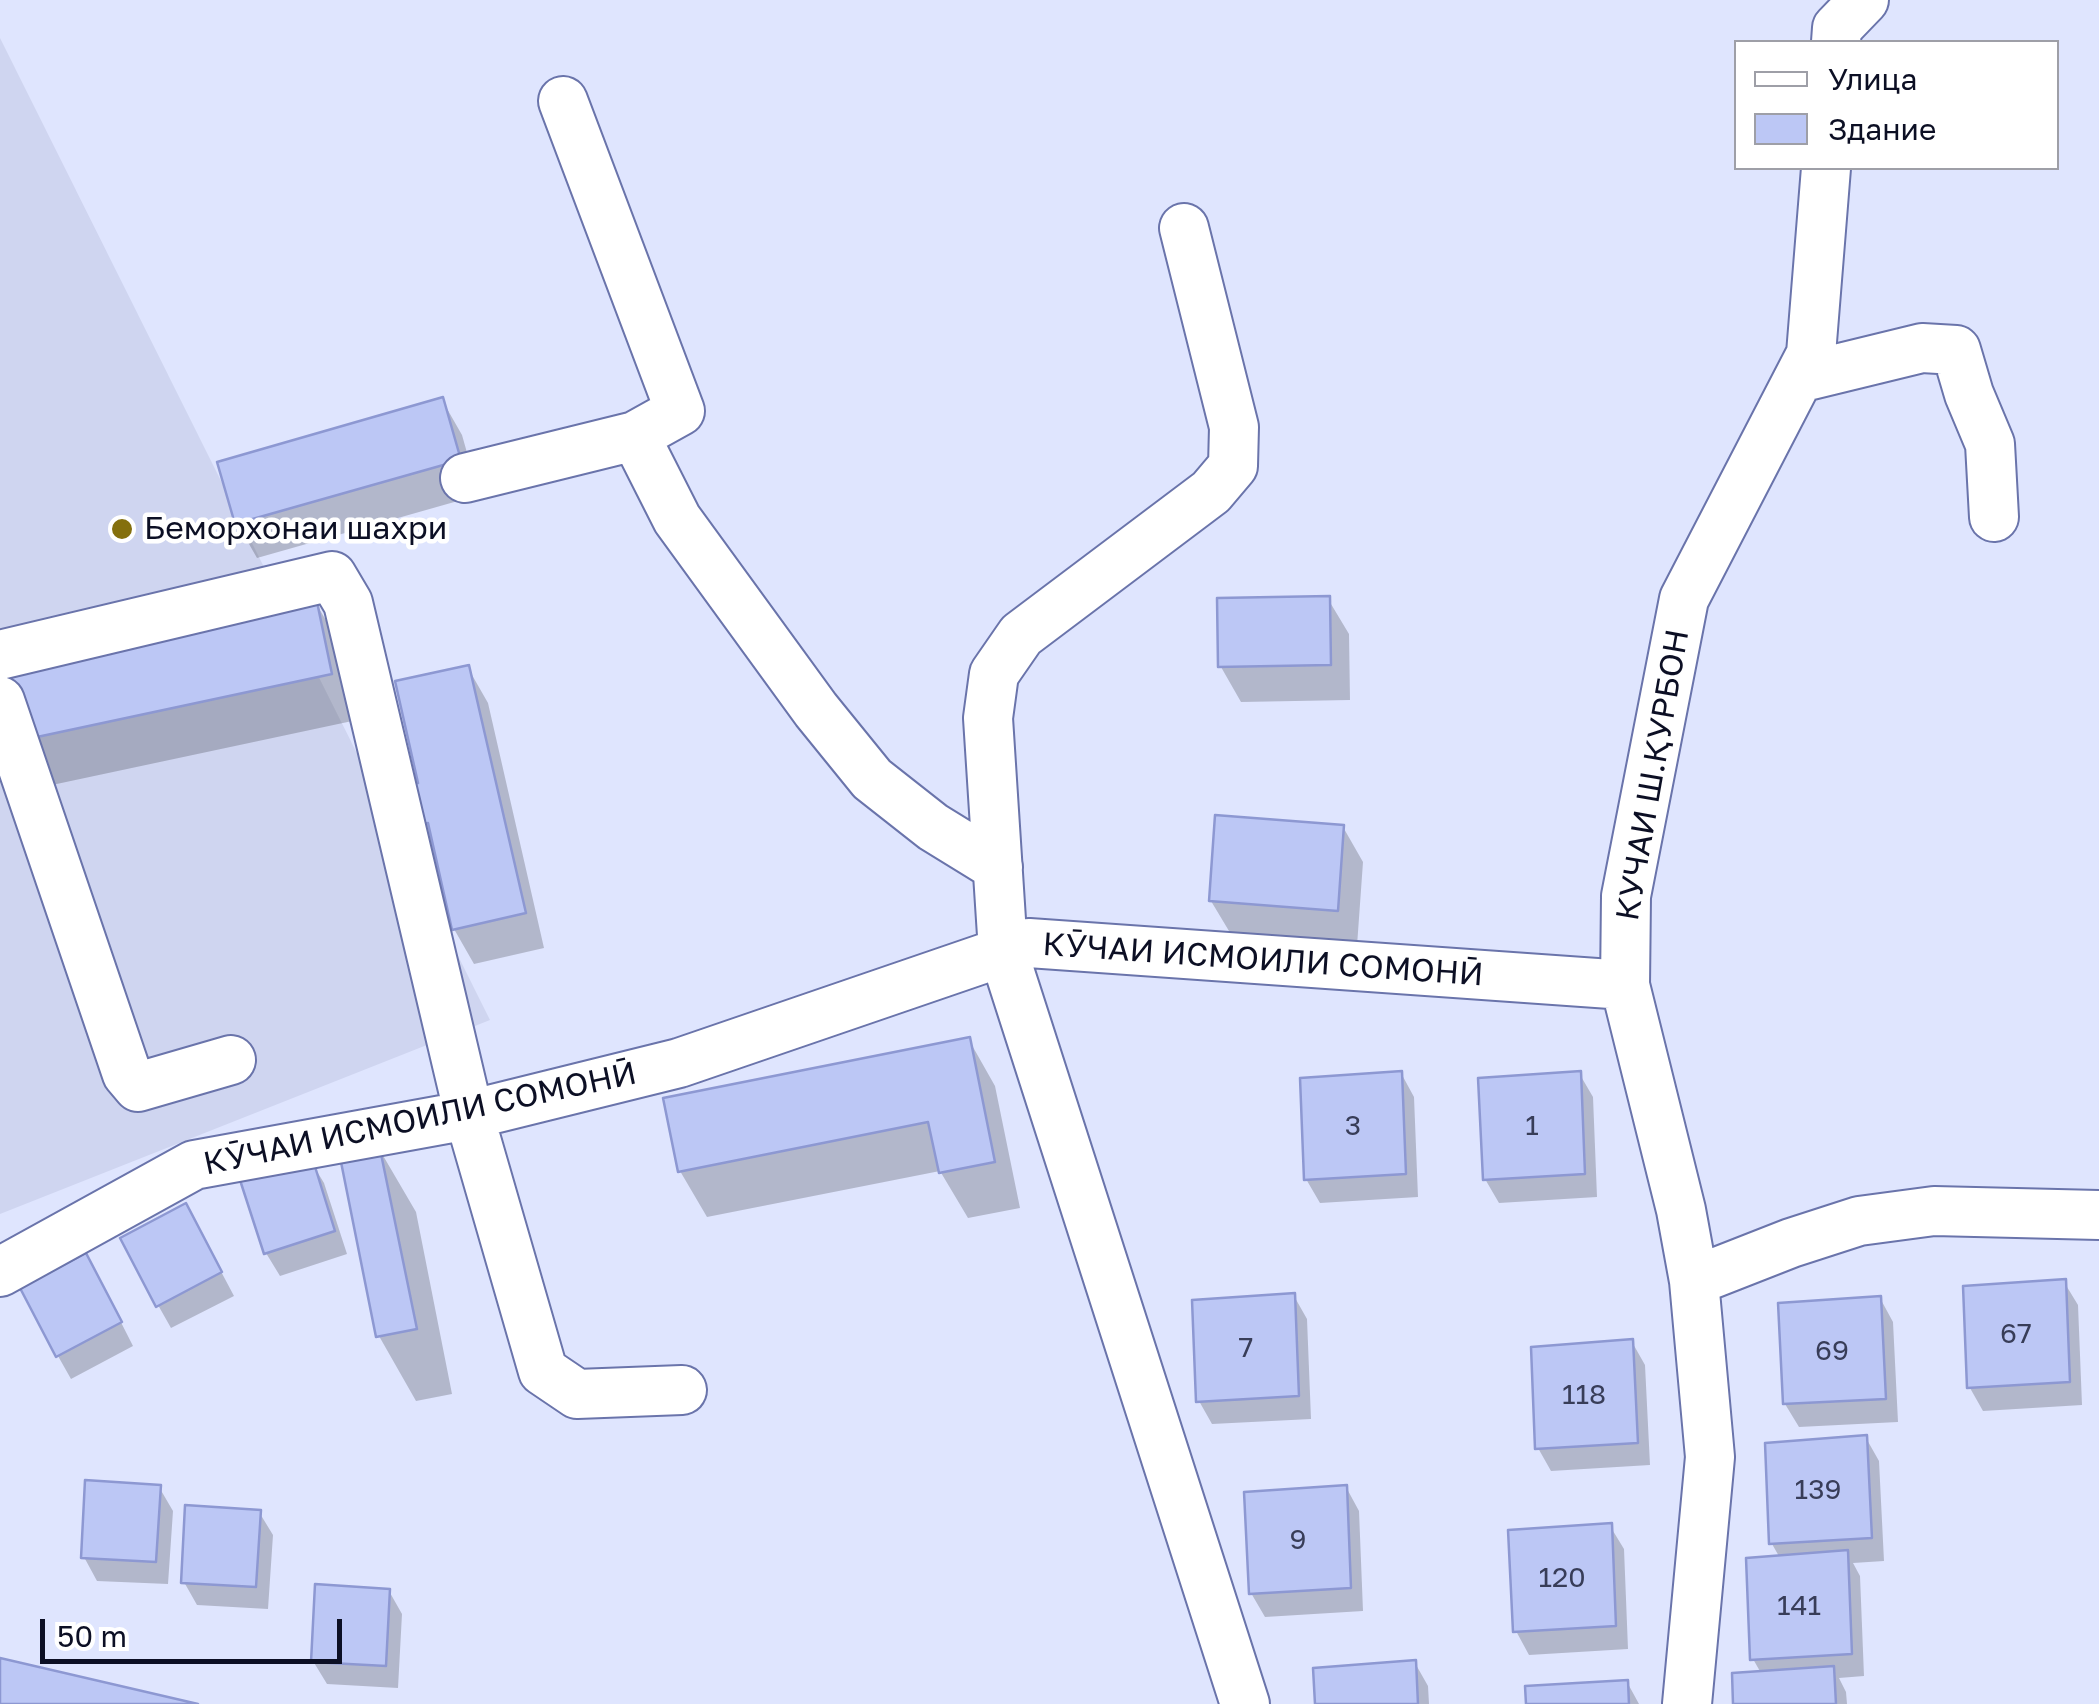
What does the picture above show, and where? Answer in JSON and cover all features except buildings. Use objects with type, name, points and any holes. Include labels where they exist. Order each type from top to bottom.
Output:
[{"type":"street","points":[[464,478],[635,436],[680,412],[563,101]]},
{"type":"street","name":"КУЧАИ Ш.ҚУРБОН","points":[[1687,1704],[1710,1457],[1694,1281],[1682,1210],[1625,985],[1626,896],[1684,599],[1811,354],[1826,170]]},
{"type":"street","points":[[1184,228],[1234,428],[1233,466],[1211,492],[1022,635],[994,674],[988,718],[1004,951],[1244,1704]]},
{"type":"street","points":[[1799,378],[1922,348],[1956,350],[1990,444],[1994,517]]},
{"type":"street","points":[[635,436],[676,518],[816,710],[872,779],[932,828],[998,867]]},
{"type":"street","points":[[0,655],[332,576],[348,603],[469,1115],[543,1371],[578,1394],[682,1390]]},
{"type":"street","points":[[0,702],[127,1074],[138,1087],[230,1060]]},
{"type":"street","name":"КӮЧАИ ИСМОИЛИ СОМОНӢ","points":[[0,1272],[194,1165],[469,1115],[679,1063],[1029,943],[1625,985]]},
{"type":"street","points":[[1694,1281],[1860,1221],[1934,1211],[2099,1215]]},
{"type":"shaded area","name":"Беморхонаи шахри","points":[[0,38],[490,1020],[0,1214]]},
{"type":"place","name":"Беморхонаи шахри","points":[[122,529]]}]
